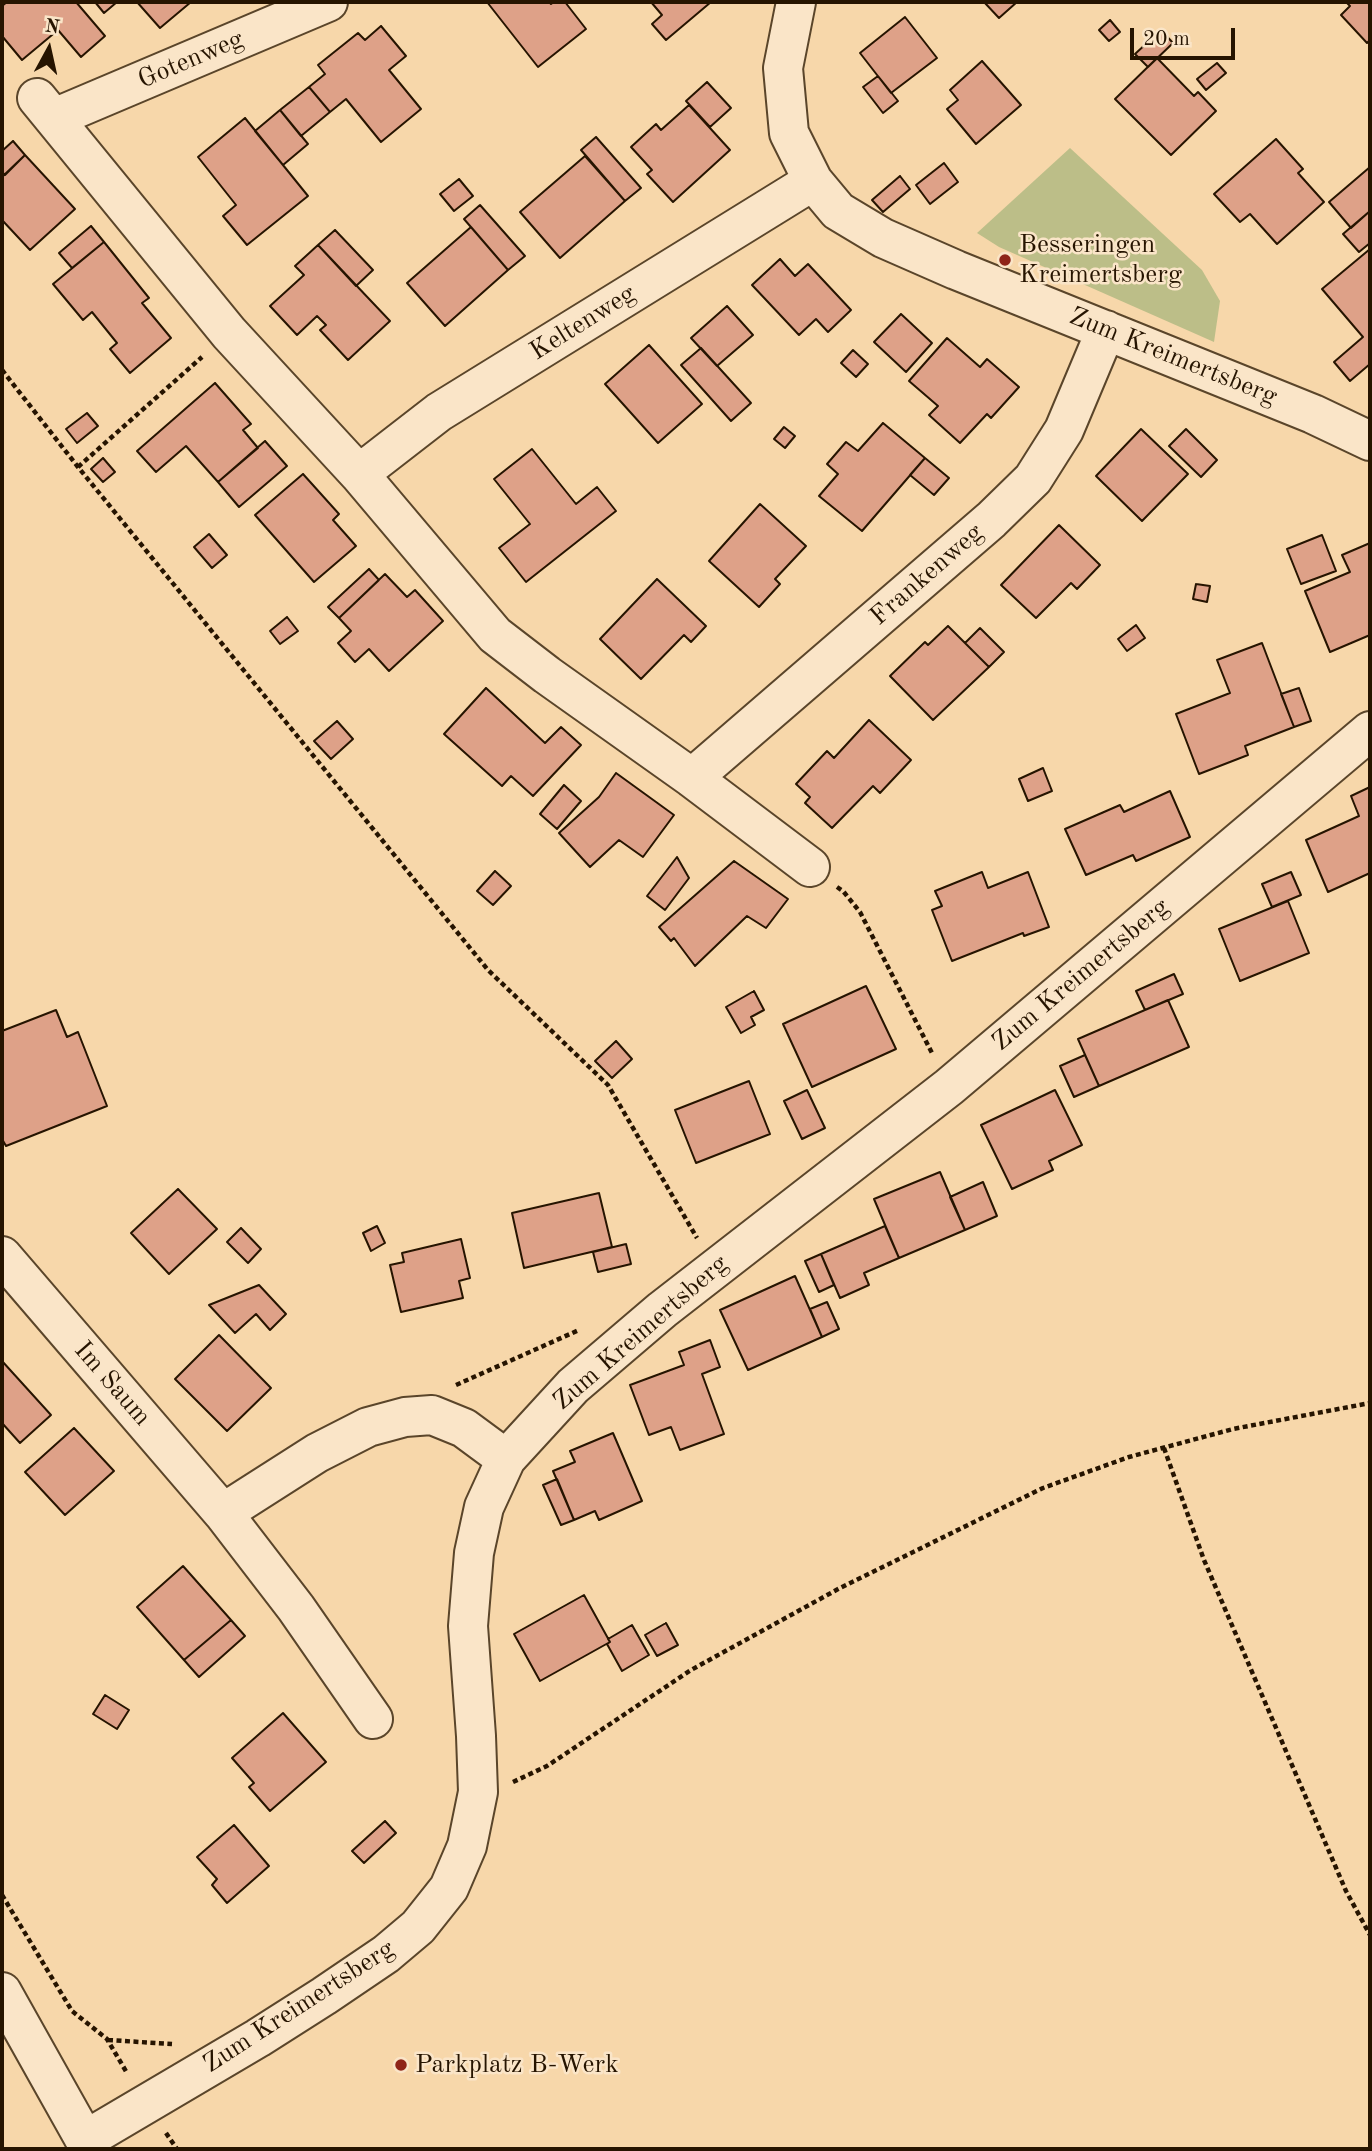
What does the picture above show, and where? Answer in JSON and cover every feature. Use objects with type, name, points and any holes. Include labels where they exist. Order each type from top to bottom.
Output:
[{"type":"street","name":"Gotenweg","points":[[229,333],[45,108],[328,2]]},
{"type":"street","name":"Zum Kreimertsberg","points":[[796,2],[783,68],[789,133],[813,181],[838,211],[883,238],[956,270],[1313,414],[1370,441]]},
{"type":"street","name":"Keltenweg","points":[[359,474],[439,412],[813,181]]},
{"type":"street","name":"Frankenweg","points":[[692,778],[991,520],[1033,479],[1064,430],[1106,330]]},
{"type":"street","points":[[229,333],[359,474],[495,635],[810,867]]},
{"type":"street","name":"Zum Kreimertsberg","points":[[88,2145],[146,2104],[324,1996],[386,1954],[418,1927],[449,1888],[467,1846],[478,1792],[468,1626],[474,1553],[484,1507],[506,1459],[573,1386],[662,1310],[949,1087],[1370,731]]},
{"type":"street","name":"Im Saum","points":[[2,1256],[223,1513],[296,1608],[373,1719]]},
{"type":"street","points":[[223,1513],[317,1454],[368,1427],[405,1417],[432,1415],[464,1427],[506,1459]]},
{"type":"street","points":[[2,1992],[88,2145]]},
{"type":"path","points":[[78,467],[229,333]]},
{"type":"path","points":[[2,370],[488,970],[608,1085],[714,1268]]},
{"type":"path","points":[[810,867],[843,891],[860,912],[949,1087]]},
{"type":"path","points":[[432,1415],[446,1390],[582,1329]]},
{"type":"path","points":[[478,1792],[509,1784],[547,1766],[691,1670],[840,1588],[1042,1488],[1129,1457],[1233,1429],[1370,1404]]},
{"type":"path","points":[[1164,1448],[1209,1573],[1346,1891],[1370,1935]]},
{"type":"path","points":[[2,1895],[72,2011],[107,2039],[177,2149]]},
{"type":"green space","points":[[1070,148],[1202,270],[1220,301],[1214,342],[999,247],[977,233]]},
{"type":"building","points":[[7,2],[76,2],[105,36],[81,57],[58,30],[22,60],[2,36],[2,6]]},
{"type":"building","points":[[95,2],[117,2],[104,13]]},
{"type":"building","points":[[137,2],[191,2],[160,28]]},
{"type":"building","points":[[487,2],[565,2],[586,29],[538,67]]},
{"type":"building","points":[[651,2],[711,2],[666,40],[652,24],[662,15]]},
{"type":"building","points":[[984,2],[1017,2],[999,18]]},
{"type":"building","points":[[1346,2],[1370,2],[1370,40],[1367,43],[1341,15],[1350,6]]},
{"type":"building","points":[[905,17],[937,58],[891,93],[860,53]]},
{"type":"building","points":[[1110,20],[1120,32],[1109,41],[1099,30]]},
{"type":"building","points":[[381,26],[406,56],[389,70],[421,109],[381,142],[346,99],[330,112],[309,87],[325,74],[318,65],[358,33],[365,40]]},
{"type":"building","points":[[1161,30],[1173,43],[1148,67],[1135,54]]},
{"type":"building","points":[[1157,58],[1194,96],[1198,92],[1216,111],[1171,155],[1115,99]]},
{"type":"building","points":[[982,61],[1021,105],[976,144],[947,109],[958,100],[950,90]]},
{"type":"building","points":[[1217,63],[1226,73],[1206,90],[1197,79]]},
{"type":"building","points":[[878,76],[898,101],[883,113],[863,87]]},
{"type":"building","points":[[707,82],[731,108],[710,127],[686,101]]},
{"type":"building","points":[[309,87],[330,112],[301,136],[280,110]]},
{"type":"building","points":[[689,105],[730,150],[673,202],[647,174],[652,170],[631,147],[656,124],[661,130]]},
{"type":"building","points":[[280,110],[308,144],[283,165],[255,131]]},
{"type":"building","points":[[245,118],[308,196],[247,245],[223,216],[236,205],[198,157]]},
{"type":"building","points":[[596,137],[641,188],[625,201],[581,150]]},
{"type":"building","points":[[1276,139],[1303,169],[1298,173],[1324,202],[1277,244],[1250,214],[1240,222],[1214,194]]},
{"type":"building","points":[[13,141],[25,155],[5,175],[2,172],[2,151]]},
{"type":"building","points":[[25,155],[75,209],[30,250],[2,220],[2,177]]},
{"type":"building","points":[[585,156],[625,201],[560,258],[520,212]]},
{"type":"building","points":[[944,163],[958,182],[930,204],[916,185]]},
{"type":"building","points":[[1370,167],[1370,211],[1351,228],[1329,202]]},
{"type":"building","points":[[900,176],[910,189],[883,212],[872,200]]},
{"type":"building","points":[[459,179],[473,196],[454,211],[440,194]]},
{"type":"building","points":[[480,205],[525,256],[508,270],[464,219]]},
{"type":"building","points":[[1370,211],[1370,243],[1359,252],[1343,234]]},
{"type":"building","points":[[91,226],[104,242],[72,268],[59,253]]},
{"type":"building","points":[[471,227],[508,270],[445,326],[407,283]]},
{"type":"building","points":[[335,230],[373,270],[356,286],[318,245]]},
{"type":"building","points":[[104,242],[149,298],[142,303],[171,338],[130,373],[110,349],[117,343],[92,312],[83,320],[53,284]]},
{"type":"building","points":[[318,245],[390,321],[348,360],[320,330],[326,325],[317,316],[297,335],[270,306],[304,275],[295,266]]},
{"type":"building","points":[[1370,249],[1370,364],[1350,381],[1334,362],[1363,337],[1322,289]]},
{"type":"building","points":[[780,259],[795,276],[808,264],[851,310],[828,332],[816,319],[799,335],[752,285]]},
{"type":"building","points":[[727,306],[753,335],[717,366],[691,338]]},
{"type":"building","points":[[901,314],[932,343],[906,372],[874,342]]},
{"type":"building","points":[[947,338],[980,367],[987,359],[1019,387],[991,418],[987,414],[960,443],[929,415],[938,406],[909,381]]},
{"type":"building","points":[[649,345],[702,404],[658,443],[605,384]]},
{"type":"building","points":[[701,348],[751,403],[731,421],[681,365]]},
{"type":"building","points":[[853,350],[868,364],[856,377],[841,363]]},
{"type":"building","points":[[215,383],[251,424],[243,430],[258,448],[218,482],[186,446],[156,472],[137,451]]},
{"type":"building","points":[[87,413],[98,426],[77,443],[66,429]]},
{"type":"building","points":[[883,423],[925,458],[862,531],[819,496],[838,474],[827,464],[846,442],[858,451]]},
{"type":"building","points":[[784,427],[795,436],[785,448],[774,439]]},
{"type":"building","points":[[1141,429],[1188,474],[1142,521],[1096,476]]},
{"type":"building","points":[[1186,429],[1217,460],[1201,477],[1169,446]]},
{"type":"building","points":[[265,441],[287,466],[239,507],[218,482]]},
{"type":"building","points":[[532,449],[576,504],[597,487],[616,511],[526,582],[499,548],[530,524],[494,479]]},
{"type":"building","points":[[103,458],[115,472],[103,482],[91,469]]},
{"type":"building","points":[[925,458],[949,478],[934,495],[910,475]]},
{"type":"building","points":[[303,474],[339,514],[333,520],[356,546],[314,582],[255,515]]},
{"type":"building","points":[[760,504],[806,546],[775,579],[780,584],[759,607],[709,561]]},
{"type":"building","points":[[1059,525],[1100,565],[1077,589],[1071,583],[1036,618],[1001,585]]},
{"type":"building","points":[[209,534],[227,555],[212,568],[194,547]]},
{"type":"building","points":[[1322,535],[1336,571],[1301,584],[1287,549]]},
{"type":"building","points":[[1370,543],[1370,635],[1330,652],[1305,591],[1350,572],[1342,555]]},
{"type":"building","points":[[369,569],[379,580],[339,618],[328,607]]},
{"type":"building","points":[[385,574],[407,597],[415,590],[443,621],[389,671],[369,649],[355,662],[338,643],[351,631],[339,618]]},
{"type":"building","points":[[657,579],[706,626],[691,642],[684,635],[641,679],[600,639]]},
{"type":"building","points":[[1196,584],[1210,586],[1207,602],[1193,599]]},
{"type":"building","points":[[287,617],[298,631],[280,644],[270,631]]},
{"type":"building","points":[[1136,625],[1145,638],[1127,651],[1118,639]]},
{"type":"building","points":[[948,626],[989,667],[933,720],[890,676],[925,642],[928,645]]},
{"type":"building","points":[[980,628],[1004,652],[989,667],[965,643]]},
{"type":"building","points":[[1262,643],[1294,727],[1245,746],[1248,755],[1199,774],[1176,714],[1230,693],[1217,660]]},
{"type":"building","points":[[486,688],[545,743],[561,727],[581,745],[533,796],[511,776],[502,786],[444,734]]},
{"type":"building","points":[[1299,688],[1311,721],[1294,727],[1281,694]]},
{"type":"building","points":[[869,720],[911,760],[880,793],[873,786],[832,828],[805,803],[810,797],[796,784],[827,751],[834,758]]},
{"type":"building","points":[[337,721],[353,739],[331,759],[314,741]]},
{"type":"building","points":[[1043,768],[1052,791],[1028,801],[1019,779]]},
{"type":"building","points":[[616,773],[674,815],[643,857],[619,840],[590,867],[559,833],[599,797]]},
{"type":"building","points":[[564,785],[581,801],[557,829],[540,814]]},
{"type":"building","points":[[1370,787],[1370,873],[1328,892],[1306,840],[1359,816],[1351,796]]},
{"type":"building","points":[[1170,791],[1190,837],[1136,861],[1133,855],[1086,875],[1065,829],[1120,805],[1124,812]]},
{"type":"building","points":[[677,857],[689,878],[665,910],[647,896]]},
{"type":"building","points":[[734,861],[788,899],[766,928],[747,916],[695,966],[674,938],[671,941],[659,927]]},
{"type":"building","points":[[495,871],[511,886],[493,905],[477,891]]},
{"type":"building","points":[[982,872],[988,888],[1028,872],[1049,927],[1024,936],[1023,933],[952,961],[932,910],[942,906],[935,891]]},
{"type":"building","points":[[1291,872],[1301,895],[1272,907],[1262,884]]},
{"type":"building","points":[[1288,901],[1309,953],[1240,981],[1219,929]]},
{"type":"building","points":[[1174,974],[1183,994],[1145,1010],[1136,991]]},
{"type":"building","points":[[866,986],[896,1049],[812,1087],[783,1024]]},
{"type":"building","points":[[754,991],[764,1010],[751,1017],[755,1025],[741,1033],[726,1007]]},
{"type":"building","points":[[1168,1000],[1189,1047],[1099,1086],[1078,1039]]},
{"type":"building","points":[[56,1010],[67,1037],[78,1032],[107,1106],[6,1146],[2,1139],[2,1031]]},
{"type":"building","points":[[616,1041],[632,1059],[612,1078],[595,1061]]},
{"type":"building","points":[[1085,1055],[1099,1086],[1074,1097],[1060,1066]]},
{"type":"building","points":[[749,1081],[770,1134],[696,1163],[675,1110]]},
{"type":"building","points":[[807,1090],[825,1128],[802,1139],[784,1101]]},
{"type":"building","points":[[1055,1090],[1082,1145],[1049,1161],[1053,1170],[1012,1189],[981,1125]]},
{"type":"building","points":[[940,1172],[965,1230],[899,1258],[874,1199]]},
{"type":"building","points":[[983,1182],[997,1216],[965,1230],[950,1197]]},
{"type":"building","points":[[178,1189],[217,1229],[169,1274],[131,1233]]},
{"type":"building","points":[[599,1193],[612,1247],[524,1268],[512,1213]]},
{"type":"building","points":[[377,1226],[385,1243],[371,1251],[363,1233]]},
{"type":"building","points":[[885,1226],[899,1258],[864,1273],[869,1285],[840,1298],[821,1254]]},
{"type":"building","points":[[241,1228],[261,1249],[248,1263],[227,1242]]},
{"type":"building","points":[[461,1239],[470,1278],[459,1281],[463,1298],[401,1312],[390,1265],[404,1262],[402,1253]]},
{"type":"building","points":[[626,1244],[631,1264],[598,1272],[593,1252]]},
{"type":"building","points":[[821,1254],[834,1285],[819,1292],[805,1261]]},
{"type":"building","points":[[795,1276],[822,1337],[748,1370],[720,1310]]},
{"type":"building","points":[[259,1285],[286,1314],[270,1330],[256,1314],[235,1333],[209,1305]]},
{"type":"building","points":[[827,1302],[839,1329],[822,1337],[810,1309]]},
{"type":"building","points":[[219,1335],[271,1388],[227,1431],[175,1379]]},
{"type":"building","points":[[710,1340],[720,1367],[702,1374],[724,1434],[680,1450],[671,1427],[649,1435],[630,1385],[684,1365],[679,1352]]},
{"type":"building","points":[[2,1361],[51,1415],[20,1443],[2,1423]]},
{"type":"building","points":[[74,1428],[114,1471],[65,1515],[25,1472]]},
{"type":"building","points":[[613,1433],[642,1501],[599,1520],[595,1511],[574,1520],[553,1471],[575,1462],[570,1451]]},
{"type":"building","points":[[557,1479],[574,1520],[561,1525],[543,1485]]},
{"type":"building","points":[[183,1566],[231,1620],[184,1660],[137,1607]]},
{"type":"building","points":[[584,1595],[610,1642],[540,1681],[514,1634]]},
{"type":"building","points":[[231,1620],[245,1636],[199,1677],[184,1660]]},
{"type":"building","points":[[666,1623],[678,1645],[657,1656],[645,1635]]},
{"type":"building","points":[[632,1625],[649,1655],[622,1671],[607,1644],[610,1642],[608,1639]]},
{"type":"building","points":[[105,1695],[129,1710],[117,1729],[93,1714]]},
{"type":"building","points":[[283,1713],[326,1762],[270,1811],[249,1787],[254,1783],[232,1758]]},
{"type":"building","points":[[385,1821],[396,1833],[364,1863],[352,1851]]},
{"type":"building","points":[[234,1825],[269,1866],[227,1903],[212,1885],[217,1879],[197,1857]]},
{"type":"place","name":"Besseringen Kreimertsberg","points":[[1005,260]]},
{"type":"place","name":"Parkplatz B-Werk","points":[[401,2065]]}]
